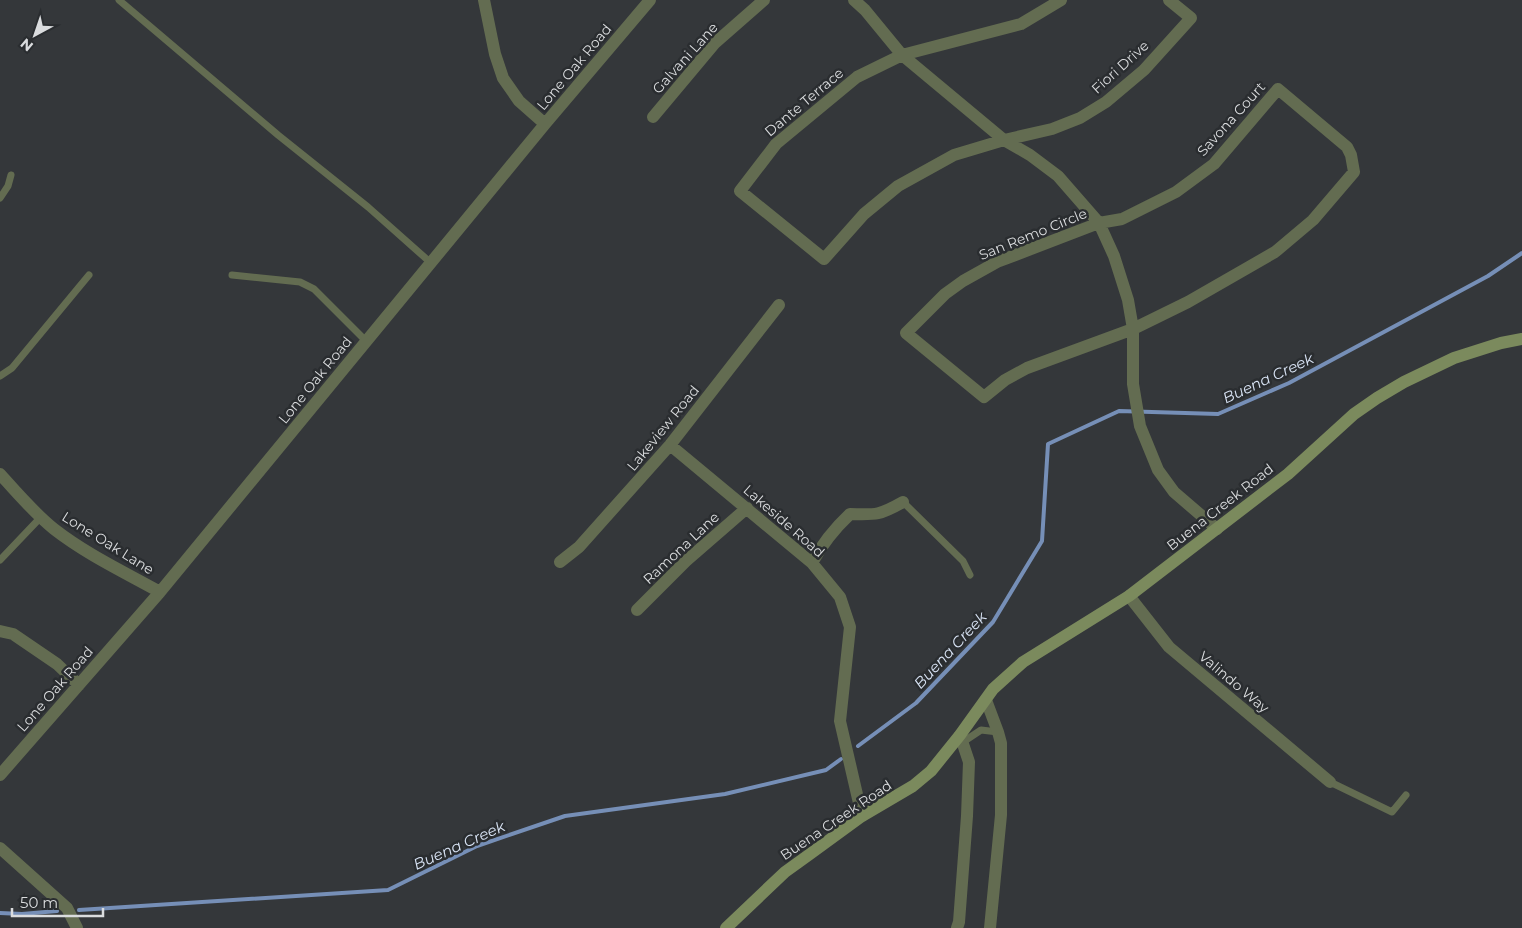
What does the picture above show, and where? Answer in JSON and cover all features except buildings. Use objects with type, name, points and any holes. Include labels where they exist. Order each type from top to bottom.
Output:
[{"type":"main road","name":"Buena Creek Road","points":[[726,928],[785,872],[862,816],[913,786],[931,771],[962,738],[992,689],[1023,662],[1129,596],[1288,474],[1354,414],[1404,382],[1454,358],[1501,343],[1522,339]]},
{"type":"street","points":[[484,0],[495,54],[503,78],[519,101],[545,124]]},
{"type":"street","name":"Lone Oak Road","points":[[0,775],[160,592],[545,124],[650,0]]},
{"type":"street","name":"Galvani Lane","points":[[653,117],[715,43],[764,0]]},
{"type":"street","points":[[854,0],[865,10],[902,55],[1004,140],[1030,154],[1058,176],[1099,223],[1114,256],[1128,300],[1133,329],[1133,384],[1140,426],[1158,470],[1174,492],[1217,528]]},
{"type":"street","points":[[902,55],[1021,24],[1061,0]]},
{"type":"street","name":"Fiori Drive","points":[[1004,140],[1052,129],[1080,118],[1106,102],[1144,70],[1191,18],[1169,0]]},
{"type":"street","name":"Dante Terrace","points":[[902,55],[857,77],[776,144],[740,191],[824,260],[864,214],[898,186],[954,155],[1004,140]]},
{"type":"street","name":"Savona Court","points":[[1099,223],[1122,219],[1176,192],[1214,164],[1278,89],[1347,147],[1351,154],[1354,172],[1313,220],[1275,252],[1188,302],[1133,329]]},
{"type":"street","name":"San Remo Circle","points":[[1099,223],[997,262],[963,281],[945,294],[906,333],[984,397],[1005,380],[1027,368],[1133,329]]},
{"type":"street","name":"Lakeview Road","points":[[560,562],[579,547],[670,446],[780,305]]},
{"type":"street","name":"Lakeside Road","points":[[670,446],[812,563],[840,597],[850,627],[840,721],[862,816]]},
{"type":"street","name":"Lone Oak Lane","points":[[0,474],[54,529],[100,559],[160,592]]},
{"type":"street","points":[[812,563],[835,528],[850,514],[878,514],[903,502]]},
{"type":"street","name":"Ramona Lane","points":[[638,610],[686,561],[747,508]]},
{"type":"street","name":"Valindo Way","points":[[1129,596],[1170,647],[1330,782]]},
{"type":"street","points":[[0,631],[13,634],[56,664],[79,685]]},
{"type":"street","points":[[986,700],[1001,743],[1001,815],[990,928]]},
{"type":"street","points":[[957,928],[967,816],[969,762],[962,738]]},
{"type":"street","points":[[0,848],[67,908],[78,928]]},
{"type":"lane","points":[[119,0],[278,135],[368,207],[431,263]]},
{"type":"lane","points":[[0,198],[8,186],[11,175]]},
{"type":"lane","points":[[0,376],[12,368],[89,275]]},
{"type":"lane","points":[[232,275],[300,282],[314,289],[366,341]]},
{"type":"lane","points":[[903,502],[963,561],[970,575]]},
{"type":"lane","points":[[0,560],[41,517]]},
{"type":"lane","points":[[962,738],[981,730],[998,732]]},
{"type":"lane","points":[[1330,782],[1392,812],[1406,795]]},
{"type":"waterway","name":"Buena Creek","points":[[858,746],[916,703],[993,622],[1042,541],[1048,444],[1119,411],[1218,414],[1289,383],[1488,276],[1522,253]]},
{"type":"waterway","name":"Buena Creek","points":[[79,910],[388,890],[477,846],[565,816],[725,794],[826,770],[841,759]]},
{"type":"waterway","name":"Buena Creek","points":[[0,913],[22,914],[57,911]]}]
